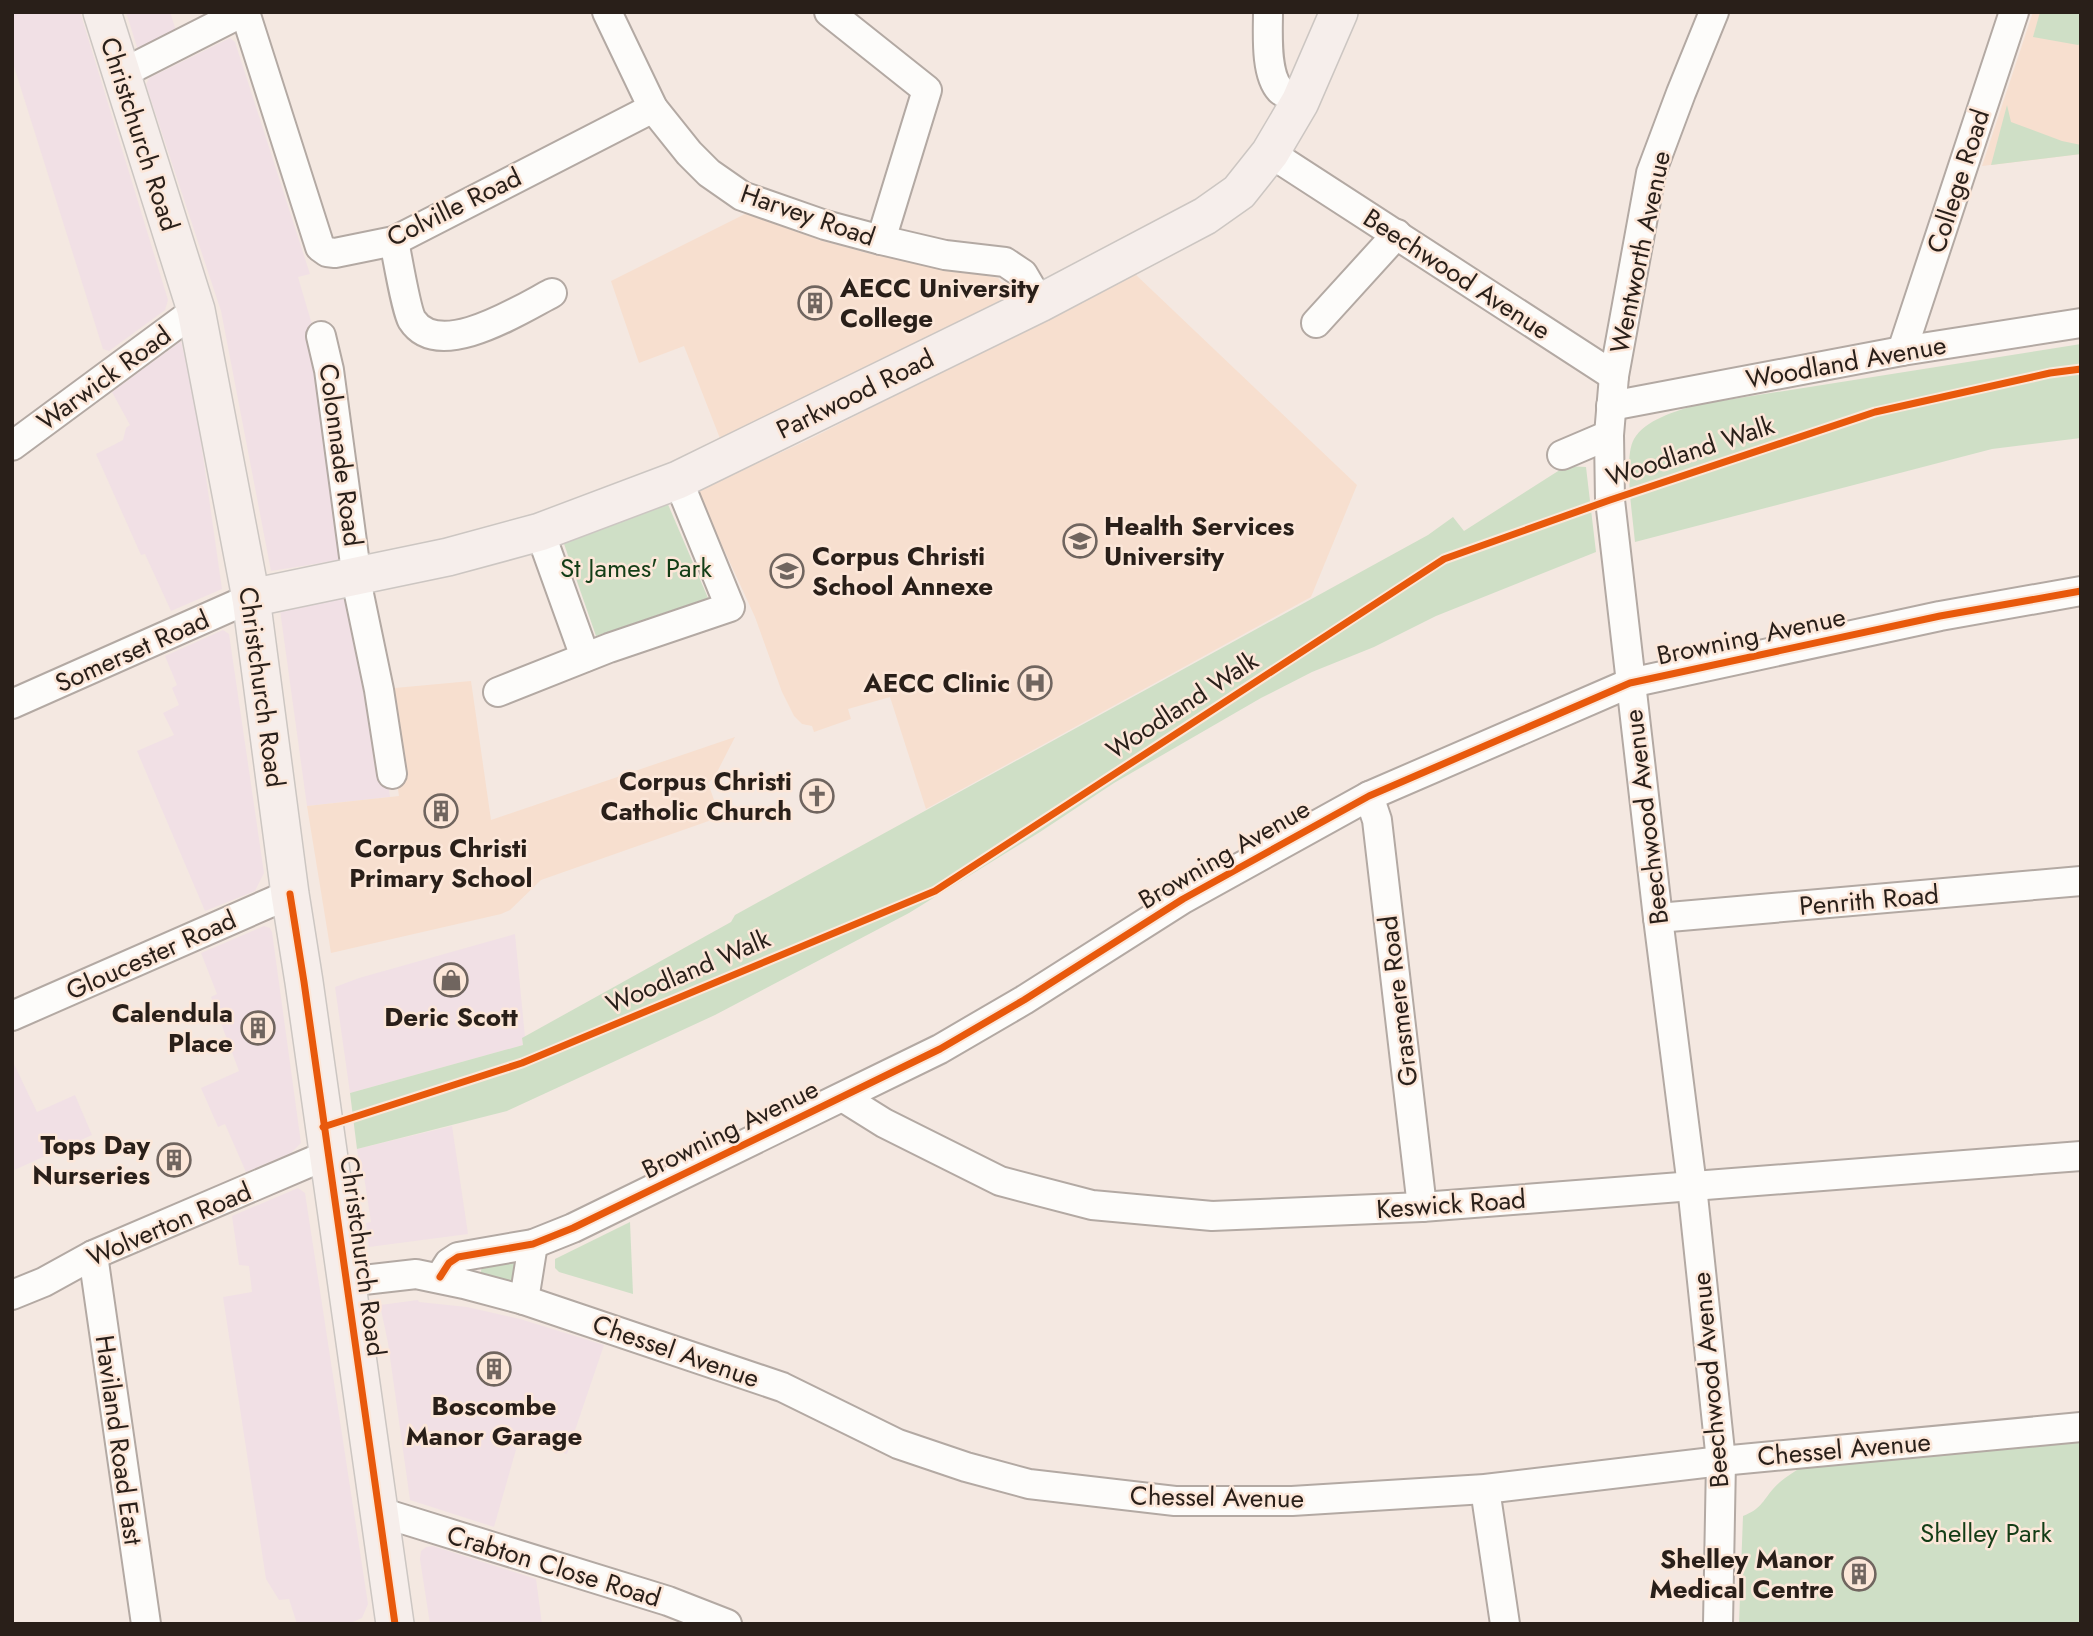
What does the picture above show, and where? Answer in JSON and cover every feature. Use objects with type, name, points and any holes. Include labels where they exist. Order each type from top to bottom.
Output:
[{"type":"main road","name":"Christchurch Road","points":[[102,12],[196,310],[251,598],[290,894],[380,1512],[393,1623]]},
{"type":"main road","name":"Parkwood Road","points":[[251,598],[449,557],[540,532],[678,480],[1040,303],[1205,216],[1239,192],[1270,153],[1300,102],[1339,12]]},
{"type":"street","points":[[121,74],[244,12]]},
{"type":"street","name":"Colville Road","points":[[244,12],[320,247],[327,252],[335,253],[394,241],[653,108]]},
{"type":"street","points":[[829,12],[927,90],[881,240]]},
{"type":"street","points":[[1268,12],[1272,75],[1280,89],[1300,102]]},
{"type":"street","name":"Wentworth Avenue","points":[[1614,376],[1651,173],[1714,12]]},
{"type":"street","name":"College Road","points":[[1902,351],[2014,12]]},
{"type":"street","name":"Harvey Road","points":[[614,14],[653,108],[709,173],[742,196],[825,225],[881,240],[944,255],[1005,262],[1023,274],[1040,303]]},
{"type":"street","name":"Beechwood Avenue","points":[[1270,153],[1614,376],[1609,435],[1610,500],[1692,1186],[1721,1461],[1718,1624]]},
{"type":"street","points":[[1316,323],[1397,234]]},
{"type":"street","points":[[394,241],[411,319],[427,334],[446,338],[499,321],[552,293]]},
{"type":"street","name":"Warwick Road","points":[[12,446],[196,310]]},
{"type":"street","name":"Woodland Avenue","points":[[1611,406],[1902,351],[2081,323]]},
{"type":"street","name":"Colonnade Road","points":[[321,336],[327,360],[359,594],[379,690],[392,774]]},
{"type":"street","name":"Woodland Walk","points":[[1562,455],[1609,435]]},
{"type":"street","points":[[498,692],[584,657],[730,607],[678,480]]},
{"type":"street","points":[[540,532],[584,657]]},
{"type":"street","name":"Browning Avenue","points":[[440,1278],[449,1263],[458,1257],[533,1244],[573,1228],[844,1098],[964,1035],[1183,899],[1369,796],[1630,683],[1940,616],[2081,591]]},
{"type":"street","name":"Somerset Road","points":[[12,704],[251,598]]},
{"type":"street","name":"Grasmere Road","points":[[1369,796],[1377,820],[1422,1207]]},
{"type":"street","name":"Penrith Road","points":[[1658,918],[2081,881]]},
{"type":"street","name":"Gloucester Road","points":[[12,1016],[290,894]]},
{"type":"street","name":"Keswick Road","points":[[844,1098],[884,1123],[1000,1181],[1091,1205],[1212,1216],[1422,1207],[2081,1156]]},
{"type":"street","name":"Wolverton Road","points":[[12,1294],[44,1282],[93,1255],[327,1155]]},
{"type":"street","points":[[524,1300],[533,1244]]},
{"type":"street","name":"Haviland Road East","points":[[93,1255],[146,1624]]},
{"type":"street","name":"Chessel Avenue","points":[[346,1282],[416,1274],[524,1300],[782,1387],[898,1444],[966,1467],[1029,1484],[1175,1501],[1293,1501],[1485,1489],[1721,1461],[2081,1427]]},
{"type":"street","points":[[1485,1489],[1505,1624]]},
{"type":"street","name":"Crabton Close Road","points":[[380,1512],[670,1612],[727,1624]]},
{"type":"shaded area","points":[[12,12],[80,12],[168,300],[165,310],[109,351],[103,349],[12,60]]},
{"type":"shaded area","points":[[126,12],[170,12],[176,31],[138,50]]},
{"type":"shaded area","points":[[2033,12],[2081,12],[2081,154],[1982,166]]},
{"type":"shaded area","points":[[230,38],[235,42],[310,274],[298,277],[313,328],[346,559],[271,571],[221,311],[146,85],[149,78]]},
{"type":"shaded area","points":[[747,213],[819,240],[871,254],[998,278],[1003,284],[1003,296],[999,301],[878,364],[721,441],[684,346],[639,363],[611,281]]},
{"type":"shaded area","name":"Health Services University","points":[[1134,273],[1357,485],[1311,597],[926,809],[890,697],[848,709],[851,719],[814,732],[812,726],[802,724],[794,716],[782,692],[755,617],[697,491],[808,440]]},
{"type":"shaded area","points":[[181,341],[195,400],[222,589],[171,611],[145,554],[141,555],[96,454],[123,440],[126,428],[130,425],[112,392]]},
{"type":"shaded area","points":[[354,594],[376,698],[390,797],[307,806],[280,610]]},
{"type":"shaded area","points":[[223,630],[229,634],[264,873],[255,891],[205,911],[137,751],[174,735],[163,713],[179,705],[172,688],[177,685],[165,656]]},
{"type":"shaded area","points":[[471,681],[491,820],[735,737],[714,778],[708,783],[720,817],[541,880],[510,910],[501,914],[331,953],[307,806],[399,796],[384,689]]},
{"type":"shaded area","name":"Calendula Place","points":[[264,926],[272,932],[301,1143],[291,1153],[246,1172],[225,1124],[218,1127],[201,1088],[239,1071],[211,997],[217,994],[201,953]]},
{"type":"shaded area","points":[[515,934],[525,1037],[522,1039],[523,1045],[350,1093],[335,987]]},
{"type":"shaded area","points":[[12,1060],[37,1112],[75,1095],[92,1135],[12,1171]]},
{"type":"shaded area","points":[[452,1126],[468,1234],[369,1247],[366,1223],[371,1222],[357,1149]]},
{"type":"shaded area","points":[[298,1188],[305,1193],[368,1604],[362,1618],[348,1624],[297,1624],[289,1599],[279,1600],[266,1579],[223,1297],[252,1292],[249,1266],[239,1265],[232,1216]]},
{"type":"shaded area","points":[[418,1300],[520,1319],[604,1345],[567,1454],[519,1439],[494,1527],[410,1500],[388,1343],[380,1305]]},
{"type":"shaded area","points":[[433,1546],[536,1579],[542,1624],[430,1624],[420,1559],[421,1551]]},
{"type":"green space","points":[[2040,12],[2081,12],[2081,43],[2078,45],[2033,37]]},
{"type":"green space","points":[[2007,105],[2011,122],[2062,141],[2081,145],[2081,154],[1991,165]]},
{"type":"green space","points":[[2081,344],[2081,438],[1992,449],[1635,542],[1629,474],[1631,448],[1639,432],[1662,417],[1695,405]]},
{"type":"green space","points":[[1566,466],[1586,467],[1596,552],[1436,616],[1261,698],[1114,783],[909,913],[715,1015],[507,1111],[357,1149],[350,1093],[523,1045],[522,1038],[731,922],[735,915],[1428,535],[1453,517],[1464,531]]},
{"type":"green space","name":"St James' Park","points":[[667,502],[708,598],[596,636],[563,541]]},
{"type":"green space","points":[[630,1222],[633,1294],[559,1272],[555,1268],[555,1259]]},
{"type":"green space","points":[[517,1260],[513,1285],[480,1276],[482,1266]]},
{"type":"green space","name":"Shelley Park","points":[[2081,1435],[2081,1624],[1739,1624],[1743,1516],[1758,1508],[1780,1482],[1806,1464]]},
{"type":"cycle path","points":[[323,1127],[522,1063],[935,891],[1444,559],[1610,500],[1875,412],[2050,373],[2081,369]]},
{"type":"cycle path","points":[[440,1277],[449,1263],[458,1257],[533,1244],[573,1228],[940,1049],[1024,1000],[1183,899],[1369,796],[1630,683],[1940,616],[2081,591]]},
{"type":"cycle path","points":[[290,894],[395,1624]]},
{"type":"place","name":"AECC University College","points":[[815,303]]},
{"type":"place","name":"Health Services University","points":[[1080,541]]},
{"type":"place","name":"Corpus Christi School Annexe","points":[[787,571]]},
{"type":"place","name":"AECC Clinic","points":[[1035,683]]},
{"type":"place","name":"Corpus Christi Catholic Church","points":[[817,796]]},
{"type":"place","name":"Corpus Christi Primary School","points":[[441,811]]},
{"type":"place","name":"Deric Scott","points":[[451,980]]},
{"type":"place","name":"Calendula Place","points":[[258,1028]]},
{"type":"place","name":"Tops Day Nurseries","points":[[174,1160]]},
{"type":"place","name":"Boscombe Manor Garage","points":[[494,1369]]},
{"type":"place","name":"Shelley Manor Medical Centre","points":[[1859,1574]]}]
